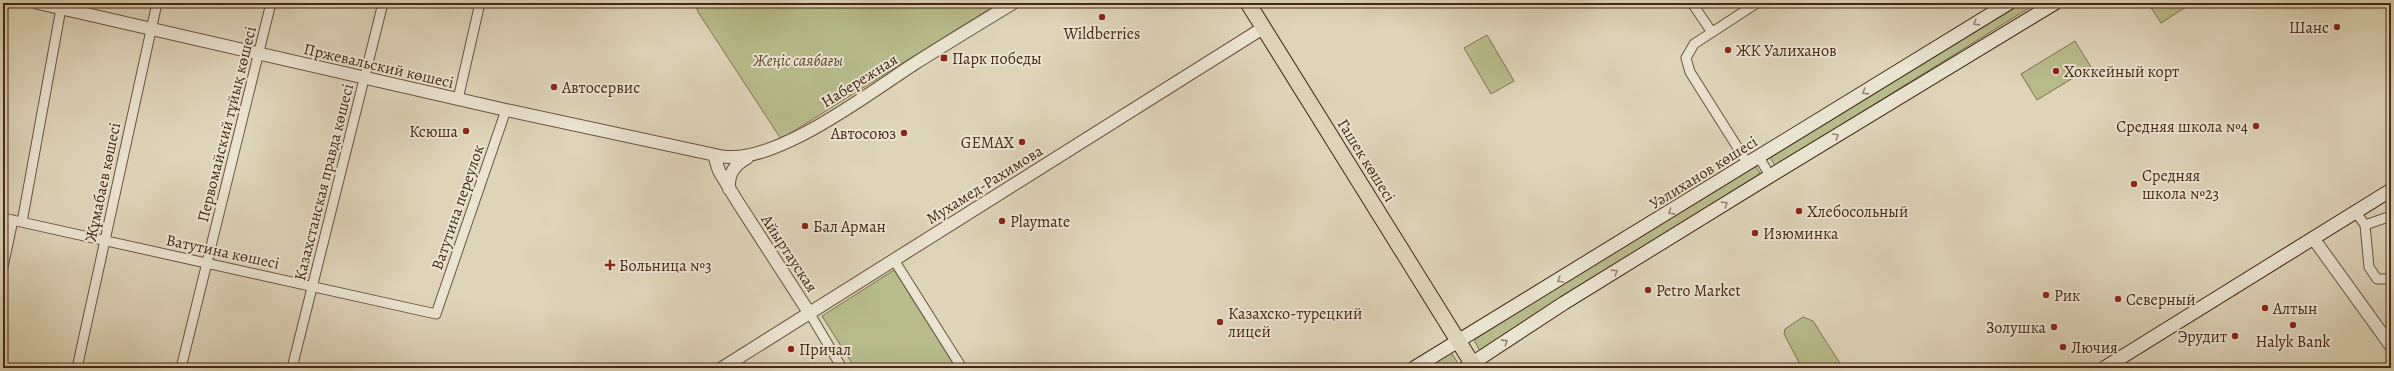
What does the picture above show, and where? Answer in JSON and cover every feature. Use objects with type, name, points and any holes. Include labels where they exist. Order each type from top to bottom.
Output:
[{"type":"main road","name":"Гашек көшесі","points":[[1248,3],[1457,338],[1471,366]]},
{"type":"main road","name":"Уәлиханов көшесі","points":[[1414,368],[1457,338],[1748,164],[2009,3]]},
{"type":"main road","points":[[1471,366],[1571,299],[2055,3]]},
{"type":"main road","points":[[2104,368],[2391,190]]},
{"type":"street","name":"Пржевальский көшесі","points":[[38,3],[61,5],[258,54],[714,155]]},
{"type":"street","name":"Жұмабаев көшесі","points":[[77,368],[157,3]]},
{"type":"street","name":"Первомайский тұйық көшесі","points":[[181,368],[270,3]]},
{"type":"street","name":"Казахстанская правда көшесі","points":[[292,368],[383,3]]},
{"type":"street","points":[[458,99],[480,3]]},
{"type":"street","name":"Набережная","points":[[714,155],[731,158],[749,157],[774,148],[860,101],[1012,3]]},
{"type":"street","points":[[1692,3],[1711,31]]},
{"type":"street","points":[[1748,164],[1688,67],[1686,58],[1690,49],[1711,31],[1757,3]]},
{"type":"street","points":[[3,267],[18,221],[61,5]]},
{"type":"street","name":"Мухамед-Рахимова","points":[[722,368],[1264,28]]},
{"type":"street","name":"Ватутина переулок","points":[[436,314],[506,110]]},
{"type":"street","name":"Айыртауская","points":[[714,155],[719,171],[729,189],[810,314],[842,368]]},
{"type":"street","points":[[729,189],[730,177],[734,168],[749,157]]},
{"type":"street","points":[[1759,157],[1770,176]]},
{"type":"street","points":[[2355,211],[2365,225],[2371,272],[2377,279],[2391,279]]},
{"type":"street","points":[[2365,225],[2391,216]]},
{"type":"street","name":"Ватутина көшесі","points":[[3,218],[436,314]]},
{"type":"street","points":[[2313,238],[2391,346]]},
{"type":"street","points":[[894,260],[962,368]]},
{"type":"green space","name":"Жеңіс саябағы","points":[[695,3],[999,3],[781,139],[698,12]]},
{"type":"green space","points":[[2020,3],[2037,3],[1775,166],[1770,157]]},
{"type":"green space","points":[[2148,3],[2192,3],[2161,23]]},
{"type":"green space","points":[[1487,35],[1514,81],[1491,94],[1464,48]]},
{"type":"green space","name":"Хоккейный корт","points":[[2075,41],[2091,67],[2037,100],[2021,74]]},
{"type":"green space","points":[[1755,165],[1761,175],[1480,351],[1474,340]]},
{"type":"green space","points":[[894,270],[956,368],[855,368],[822,316]]},
{"type":"green space","points":[[1803,317],[1813,321],[1843,368],[1802,368],[1784,334],[1785,329]]},
{"type":"green space","points":[[1450,351],[1458,363],[1450,368],[1422,368]]},
{"type":"place","name":"Wildberries","points":[[1102,17]]},
{"type":"place","name":"Шанс","points":[[2337,27]]},
{"type":"place","name":"ЖК Уалиханов","points":[[1728,50]]},
{"type":"place","name":"Парк победы","points":[[944,58]]},
{"type":"place","name":"Хоккейный корт","points":[[2056,71]]},
{"type":"place","name":"Автосервис","points":[[554,87]]},
{"type":"place","name":"Средняя школа №4","points":[[2256,126]]},
{"type":"place","name":"Ксюша","points":[[466,131]]},
{"type":"place","name":"Автосоюз","points":[[904,133]]},
{"type":"place","name":"GEMAX","points":[[1022,142]]},
{"type":"place","name":"Средняя школа №23","points":[[2134,184]]},
{"type":"place","name":"Хлебосольный","points":[[1799,211]]},
{"type":"place","name":"Playmate","points":[[1002,221]]},
{"type":"place","name":"Бал Арман","points":[[805,226]]},
{"type":"place","name":"Изюминка","points":[[1755,233]]},
{"type":"place","name":"Больница №3","points":[[610,265]]},
{"type":"place","name":"Petro Market","points":[[1648,290]]},
{"type":"place","name":"Рик","points":[[2046,295]]},
{"type":"place","name":"Северный","points":[[2118,299]]},
{"type":"place","name":"Алтын","points":[[2265,308]]},
{"type":"place","name":"Казахско-турецкий лицей","points":[[1220,322]]},
{"type":"place","name":"Halyk Bank","points":[[2293,325]]},
{"type":"place","name":"Золушка","points":[[2054,327]]},
{"type":"place","name":"Эрудит","points":[[2235,336]]},
{"type":"place","name":"Лючия","points":[[2063,347]]},
{"type":"place","name":"Причал","points":[[791,349]]}]
